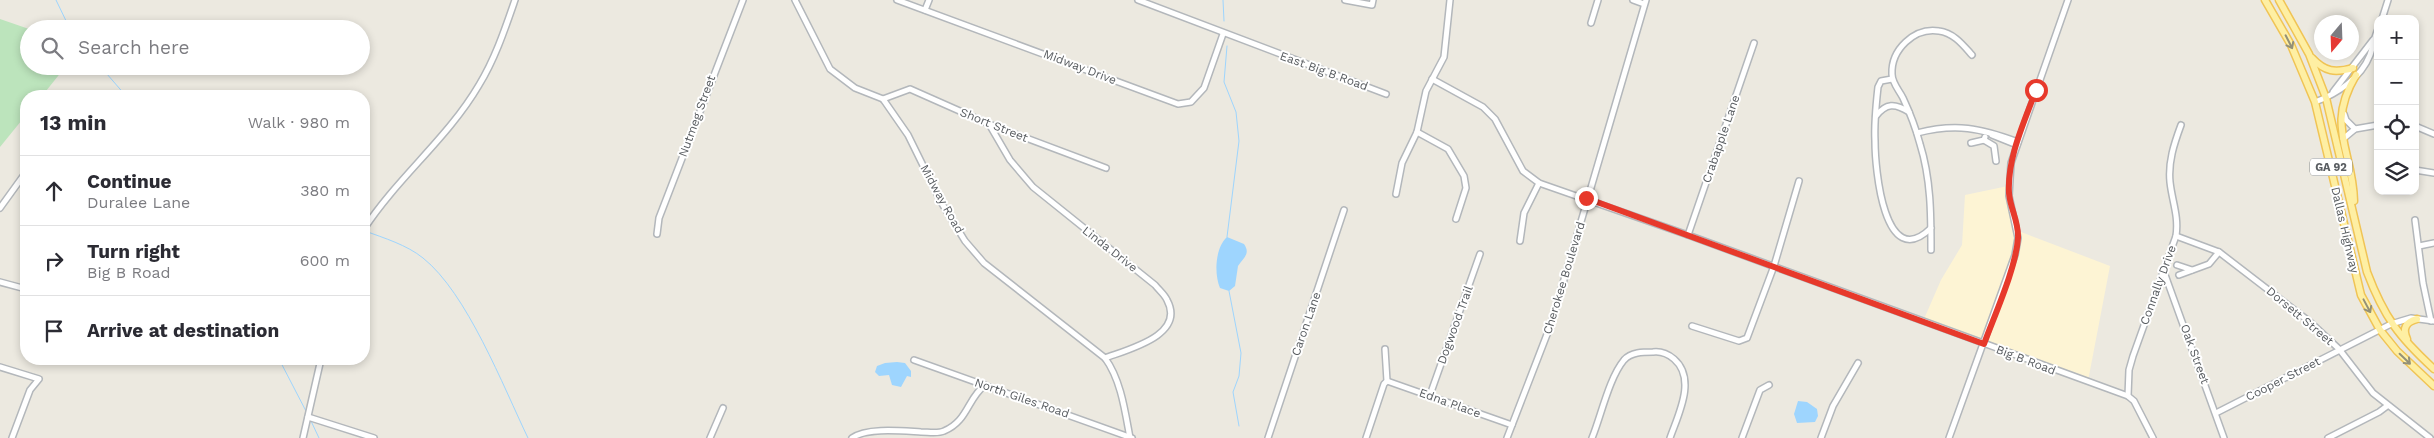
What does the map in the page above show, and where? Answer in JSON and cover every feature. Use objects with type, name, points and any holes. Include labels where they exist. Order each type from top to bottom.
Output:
[{"type":"main road","name":"Dallas Highway","points":[[2265,0],[2291,45],[2315,102],[2358,286],[2380,330],[2397,352],[2434,386]]},
{"type":"main road","name":"Dallas Highway","points":[[2279,0],[2309,54],[2326,98],[2367,272],[2377,298],[2391,324],[2410,347],[2434,369]]},
{"type":"main road","points":[[2309,54],[2326,70],[2355,72],[2347,92],[2340,119],[2342,140],[2354,189],[2355,218]]},
{"type":"main road","points":[[2410,347],[2405,329],[2410,321],[2417,319]]},
{"type":"street","points":[[370,221],[381,205],[451,124],[479,85],[496,51],[515,0]]},
{"type":"street","name":"Nutmeg Street","points":[[657,234],[659,218],[743,0]]},
{"type":"street","points":[[795,0],[830,69],[855,88],[882,99]]},
{"type":"street","name":"Midway Drive","points":[[897,0],[1178,104],[1191,102],[1204,88],[1223,34]]},
{"type":"street","points":[[925,10],[929,0]]},
{"type":"street","points":[[1138,0],[1223,34]]},
{"type":"street","points":[[1345,0],[1372,5],[1373,0]]},
{"type":"street","points":[[1396,194],[1402,163],[1418,132],[1426,91],[1444,57],[1450,0]]},
{"type":"street","points":[[1591,23],[1598,0]]},
{"type":"street","points":[[1633,0],[1645,2]]},
{"type":"street","points":[[1950,438],[2010,271],[2018,238],[2008,182],[2017,143],[2068,0]]},
{"type":"street","points":[[2383,15],[2388,0]]},
{"type":"street","name":"Cherokee Boulevard","points":[[1507,438],[1554,316],[1571,260],[1586,198],[1645,2]]},
{"type":"street","points":[[1931,250],[1928,183],[1916,132],[1909,112],[1892,79],[1893,62],[1898,50],[1909,38],[1921,32],[1939,30],[1954,36],[1972,55]]},
{"type":"street","name":"East Big B Road","points":[[1223,34],[1386,94]]},
{"type":"street","points":[[2315,102],[2342,89],[2369,56],[2374,37]]},
{"type":"street","name":"Crabapple Lane","points":[[1688,235],[1754,43]]},
{"type":"street","points":[[1432,79],[1483,107],[1495,119],[1523,171],[1539,183],[1524,213],[1520,240]]},
{"type":"street","points":[[1892,79],[1881,82],[1878,87],[1876,116],[1878,174],[1890,225],[1897,235],[1906,239],[1920,238],[1931,228]]},
{"type":"street","name":"Short Street","points":[[882,99],[910,89],[989,124],[1106,168]]},
{"type":"street","name":"Midway Road","points":[[882,99],[908,135],[941,202],[965,241],[984,263],[1105,358],[1119,388],[1130,438]]},
{"type":"street","points":[[1876,116],[1889,105],[1900,106],[1909,112]]},
{"type":"street","points":[[2342,109],[2346,120],[2354,129]]},
{"type":"street","name":"Linda Drive","points":[[989,124],[1010,160],[1033,187],[1155,285],[1167,300],[1171,312],[1170,324],[1163,332],[1105,358]]},
{"type":"street","name":"Connally Drive","points":[[2128,396],[2133,356],[2176,236],[2178,223],[2170,183],[2170,168],[2181,125]]},
{"type":"street","points":[[1916,132],[1954,126],[1987,132],[2017,143]]},
{"type":"street","points":[[2342,140],[2354,129],[2374,126]]},
{"type":"street","points":[[2419,128],[2434,134]]},
{"type":"street","points":[[1418,132],[1448,149],[1464,176],[1466,188],[1456,219]]},
{"type":"street","points":[[1984,140],[1987,132]]},
{"type":"street","points":[[1971,143],[1984,140],[1994,146],[1996,161]]},
{"type":"street","points":[[2419,171],[2434,173]]},
{"type":"street","points":[[0,208],[20,180]]},
{"type":"street","points":[[1692,326],[1739,340],[1748,338],[1774,266],[1799,181]]},
{"type":"street","name":"Big B Road","points":[[1539,183],[1586,198],[2128,396]]},
{"type":"street","name":"Caron Lane","points":[[1268,438],[1344,210]]},
{"type":"street","points":[[2414,220],[2423,283],[2433,321]]},
{"type":"street","name":"Dorsett Street","points":[[2176,236],[2200,243],[2219,252],[2310,322],[2340,349],[2360,378],[2387,406],[2430,438]]},
{"type":"street","points":[[2419,246],[2434,243]]},
{"type":"street","points":[[2179,275],[2209,264],[2219,252]]},
{"type":"street","name":"Dogwood Trail","points":[[1430,395],[1480,254]]},
{"type":"street","points":[[2177,265],[2192,270]]},
{"type":"street","name":"Oak Street","points":[[2164,271],[2224,438]]},
{"type":"street","points":[[0,282],[20,287]]},
{"type":"street","name":"Cooper Street","points":[[2216,413],[2391,324],[2404,319],[2433,321]]},
{"type":"street","points":[[1366,438],[1384,384],[1387,382],[1386,349]]},
{"type":"street","points":[[1592,438],[1617,371],[1625,359],[1632,354],[1657,351],[1669,355],[1681,368],[1684,392],[1682,406],[1670,438]]},
{"type":"street","name":"North Giles Road","points":[[914,360],[1130,438]]},
{"type":"street","points":[[1821,438],[1833,406],[1858,363]]},
{"type":"street","points":[[303,438],[320,365]]},
{"type":"street","points":[[0,367],[41,376],[30,390],[12,438]]},
{"type":"street","name":"Edna Place","points":[[1387,382],[1430,395],[1512,426]]},
{"type":"street","points":[[852,438],[859,433],[901,430],[942,433],[955,426],[965,415],[980,390],[985,386]]},
{"type":"street","points":[[1742,438],[1760,390],[1769,386]]},
{"type":"street","points":[[2128,396],[2134,401],[2153,438]]},
{"type":"street","points":[[2328,438],[2387,406]]},
{"type":"street","points":[[710,438],[723,408]]},
{"type":"street","points":[[308,417],[374,438]]},
{"type":"shaded area","points":[[2008,186],[2016,230],[2110,266],[2088,381],[1924,319],[1941,280],[1962,245],[1965,195]]},
{"type":"green space","points":[[0,19],[20,26],[20,75],[59,75],[47,90],[20,90],[20,122],[0,147]]},
{"type":"water","points":[[1227,237],[1244,244],[1247,251],[1238,266],[1235,286],[1229,291],[1220,288],[1216,269],[1220,248]]},
{"type":"water","points":[[897,362],[905,363],[911,371],[911,377],[907,376],[901,387],[892,385],[889,375],[879,376],[875,372],[877,366]]},
{"type":"water","points":[[1798,401],[1807,402],[1817,409],[1818,416],[1815,422],[1797,423],[1794,414]]},
{"type":"waterway","points":[[56,0],[66,20]]},
{"type":"waterway","points":[[1223,0],[1224,21]]},
{"type":"waterway","points":[[1227,46],[1224,82],[1236,112],[1239,141],[1227,237]]},
{"type":"waterway","points":[[108,75],[121,90]]},
{"type":"waterway","points":[[370,233],[410,249],[423,258],[439,274],[469,317],[483,342],[528,438]]},
{"type":"waterway","points":[[1229,291],[1241,353],[1239,376],[1233,392],[1239,426]]},
{"type":"waterway","points":[[282,365],[307,413]]},
{"type":"waterway","points":[[311,421],[319,438]]},
{"type":"route","points":[[1586,198],[1984,344],[2015,255],[2018,238],[2017,226],[2009,196],[2008,182],[2011,163],[2036,90]]}]
